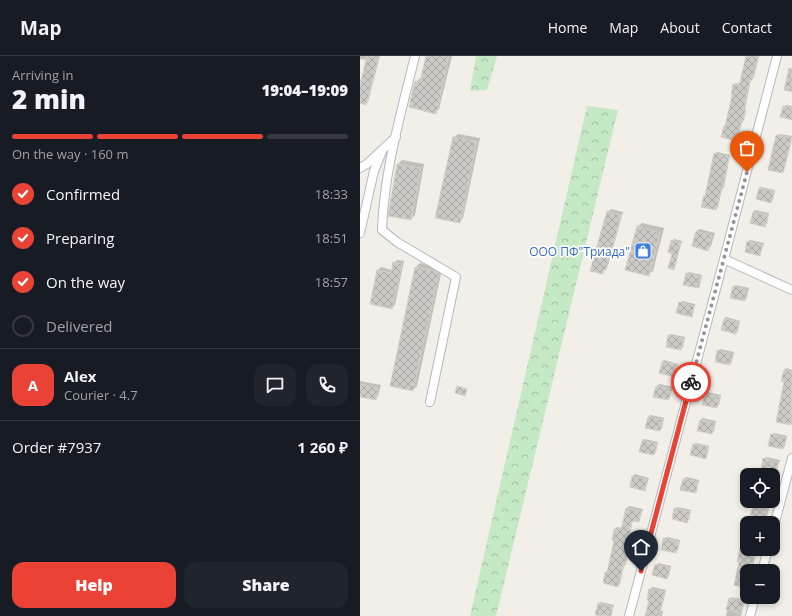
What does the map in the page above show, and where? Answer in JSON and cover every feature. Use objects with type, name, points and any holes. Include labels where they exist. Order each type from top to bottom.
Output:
[{"type":"street","points":[[415,56],[396,137],[383,208],[382,230],[397,242],[456,277],[430,402]]},
{"type":"street","points":[[629,616],[777,56]]},
{"type":"street","points":[[360,168],[368,164],[396,137]]},
{"type":"street","points":[[360,233],[374,171],[383,148]]},
{"type":"street","points":[[724,259],[792,290]]},
{"type":"street","points":[[777,516],[792,458]]},
{"type":"street","points":[[750,616],[753,604]]},
{"type":"green space","points":[[476,56],[497,56],[487,90],[470,91]]},
{"type":"green space","points":[[587,106],[618,110],[496,616],[470,616]]},
{"type":"building","points":[[367,56],[379,56],[366,105],[360,103],[360,84]]},
{"type":"building","points":[[426,56],[449,56],[436,114],[409,107],[415,81],[420,82]]},
{"type":"building","points":[[746,56],[758,56],[752,80],[750,80],[743,111],[745,111],[736,141],[721,137],[732,96],[733,84],[739,86]]},
{"type":"building","points":[[789,68],[792,69],[792,92],[784,90]]},
{"type":"building","points":[[783,106],[792,108],[792,120],[780,117]]},
{"type":"building","points":[[776,135],[792,138],[783,173],[768,170]]},
{"type":"building","points":[[453,137],[477,142],[460,223],[435,218]]},
{"type":"building","points":[[714,153],[729,157],[716,210],[701,207],[704,195],[705,196]]},
{"type":"building","points":[[397,164],[421,168],[411,220],[388,216]]},
{"type":"building","points":[[759,188],[774,191],[771,203],[756,199]]},
{"type":"building","points":[[607,211],[621,215],[606,270],[604,269],[603,274],[590,271]]},
{"type":"building","points":[[753,212],[768,215],[765,227],[750,223]]},
{"type":"building","points":[[637,226],[660,233],[649,276],[625,270]]},
{"type":"building","points":[[696,231],[712,236],[708,251],[692,246]]},
{"type":"building","points":[[671,240],[681,243],[674,270],[668,268],[672,254],[668,252]]},
{"type":"building","points":[[747,241],[762,245],[760,256],[745,252]]},
{"type":"building","points":[[393,262],[402,264],[392,309],[370,304],[377,270],[391,273]]},
{"type":"building","points":[[415,267],[439,273],[413,391],[390,386]]},
{"type":"building","points":[[686,273],[701,277],[699,288],[683,285]]},
{"type":"building","points":[[733,286],[748,290],[745,301],[730,298]]},
{"type":"building","points":[[679,302],[694,306],[692,317],[676,313]]},
{"type":"building","points":[[724,319],[739,322],[736,334],[721,330]]},
{"type":"building","points":[[668,335],[684,339],[681,350],[666,347]]},
{"type":"building","points":[[717,350],[733,354],[730,365],[715,362]]},
{"type":"building","points":[[662,362],[677,365],[674,377],[659,373]]},
{"type":"building","points":[[784,370],[792,372],[791,425],[776,422],[784,382],[781,381]]},
{"type":"building","points":[[360,384],[378,388],[376,400],[360,397]]},
{"type":"building","points":[[457,386],[467,389],[465,396],[455,393]]},
{"type":"building","points":[[656,386],[671,389],[669,400],[653,397]]},
{"type":"building","points":[[705,394],[720,397],[717,408],[702,405]]},
{"type":"building","points":[[648,417],[663,420],[660,431],[645,428]]},
{"type":"building","points":[[700,420],[715,423],[712,434],[697,431]]},
{"type":"building","points":[[771,434],[786,438],[783,449],[768,446]]},
{"type":"building","points":[[642,441],[657,444],[654,455],[639,452]]},
{"type":"building","points":[[693,444],[708,447],[706,459],[690,455]]},
{"type":"building","points":[[763,458],[778,462],[777,468],[761,468]]},
{"type":"building","points":[[632,476],[647,479],[645,491],[630,487]]},
{"type":"building","points":[[683,479],[698,482],[696,493],[680,490]]},
{"type":"building","points":[[626,508],[641,511],[639,522],[632,521],[624,554],[627,555],[625,566],[623,566],[618,587],[603,583],[614,541],[612,540],[614,529],[621,530]]},
{"type":"building","points":[[674,508],[690,512],[687,523],[672,519]]},
{"type":"building","points":[[752,508],[768,509],[766,516],[750,516]]},
{"type":"building","points":[[663,538],[679,542],[676,553],[661,550]]},
{"type":"building","points":[[740,548],[740,556],[754,556],[752,564],[740,564],[740,586],[734,585],[739,562],[737,562]]},
{"type":"building","points":[[655,564],[670,568],[667,579],[652,575]]},
{"type":"building","points":[[649,589],[665,592],[659,616],[645,616],[649,600],[647,600]]},
{"type":"building","points":[[729,598],[740,601],[740,604],[743,604],[741,613],[726,610]]},
{"type":"building","points":[[598,603],[613,607],[611,616],[595,615]]},
{"type":"way so far","points":[[691,382],[747,172]]},
{"type":"place","name":"ООО ПФ\"Триада\"","points":[[643,251]]},
{"type":"route","points":[[641,571],[691,382]]}]
